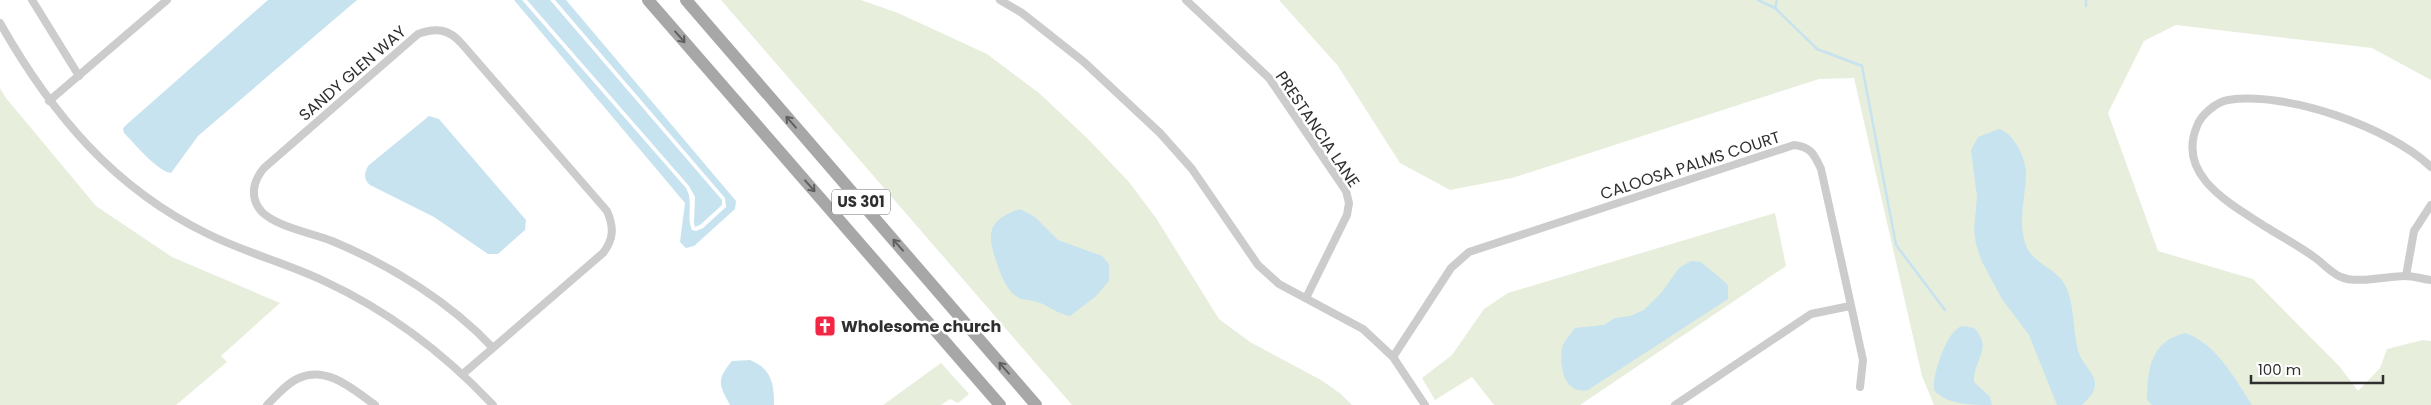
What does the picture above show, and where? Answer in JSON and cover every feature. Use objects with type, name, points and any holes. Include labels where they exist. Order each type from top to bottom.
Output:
[{"type":"main road","name":"US 301","points":[[648,0],[1000,405]]},
{"type":"main road","name":"US 301","points":[[686,0],[1036,405]]},
{"type":"street","points":[[32,0],[79,76]]},
{"type":"street","points":[[50,101],[167,0]]},
{"type":"street","points":[[1000,0],[1022,14],[1084,62],[1160,133],[1192,169],[1258,265],[1279,284],[1362,329],[1393,357],[1426,405]]},
{"type":"street","name":"PRESTANCIA LANE","points":[[1186,0],[1269,78],[1346,191],[1349,204],[1347,215],[1306,298]]},
{"type":"street","points":[[0,23],[17,53],[50,101],[91,149],[126,181],[166,209],[208,234],[323,280],[407,327],[464,373],[493,405]]},
{"type":"street","name":"SANDY GLEN WAY","points":[[464,373],[493,348],[603,253],[610,244],[612,222],[607,211],[454,35],[444,30],[430,30],[418,34],[264,168],[256,176],[253,190],[256,204],[263,213],[274,220],[332,242],[385,268],[422,290],[464,320],[493,348]]},
{"type":"street","points":[[2431,168],[2384,136],[2339,116],[2293,104],[2245,99],[2225,100],[2210,109],[2198,122],[2192,138],[2192,156],[2200,175],[2212,188],[2232,204],[2313,256],[2334,273],[2343,278],[2406,276],[2431,280]]},
{"type":"street","name":"CALOOSA PALMS COURT","points":[[1393,357],[1451,268],[1470,252],[1794,145],[1805,146],[1814,152],[1821,169],[1863,360],[1860,387]]},
{"type":"street","points":[[2406,276],[2414,231],[2431,205]]},
{"type":"street","points":[[1675,405],[1811,314],[1850,306]]},
{"type":"street","points":[[267,405],[299,378],[312,374],[329,376],[375,405]]},
{"type":"green space","points":[[721,0],[861,0],[898,13],[987,54],[1039,93],[1088,139],[1129,182],[1156,218],[1219,319],[1250,342],[1321,380],[1341,394],[1352,405],[1072,405]]},
{"type":"green space","points":[[1279,0],[2431,0],[2431,80],[2372,48],[2176,25],[2144,41],[2108,113],[2158,251],[2253,279],[2340,367],[2358,391],[2380,368],[2387,349],[2423,340],[2431,341],[2431,405],[1934,405],[1922,376],[1854,78],[1819,79],[1512,178],[1450,190],[1400,163],[1338,66]]},
{"type":"green space","points":[[0,88],[6,98],[96,206],[172,257],[280,303],[221,356],[227,362],[176,405],[0,405]]},
{"type":"green space","points":[[1775,213],[1786,266],[1580,405],[1494,405],[1472,377],[1435,400],[1422,378],[1452,355],[1484,309],[1508,293]]},
{"type":"green space","points":[[941,363],[969,394],[958,403],[950,399],[941,405],[883,405]]},
{"type":"water","points":[[268,0],[357,0],[198,136],[171,173],[165,171],[146,156],[124,133],[123,129]]},
{"type":"water","points":[[514,0],[522,0],[686,188],[689,198],[690,225],[692,230],[696,231],[703,228],[726,207],[725,198],[555,0],[566,0],[736,201],[735,209],[694,246],[686,248],[680,242],[685,203]]},
{"type":"water","points":[[527,0],[550,0],[722,200],[722,205],[700,225],[695,227],[695,197],[689,186]]},
{"type":"water","points":[[429,116],[439,119],[526,220],[525,230],[498,254],[488,254],[434,217],[370,185],[365,178],[369,165]]},
{"type":"water","points":[[1999,129],[2010,136],[2019,148],[2026,170],[2022,231],[2027,248],[2034,257],[2061,279],[2066,287],[2072,306],[2077,347],[2095,383],[2092,393],[2082,405],[2057,405],[2029,335],[2002,299],[1982,262],[1976,244],[1974,230],[1977,197],[1971,150],[1978,137]]},
{"type":"water","points":[[1020,209],[1035,217],[1058,240],[1102,256],[1109,264],[1109,281],[1095,297],[1070,316],[1039,302],[1018,298],[1007,287],[994,256],[991,238],[992,231],[1000,218]]},
{"type":"water","points":[[1691,261],[1701,262],[1726,283],[1728,286],[1728,299],[1588,390],[1573,388],[1568,384],[1561,363],[1561,355],[1563,345],[1575,328],[1604,325],[1615,318],[1630,316],[1644,310],[1662,292],[1679,268]]},
{"type":"water","points":[[1962,326],[1974,328],[1980,335],[1983,348],[1976,367],[1974,382],[1990,397],[1992,405],[1960,403],[1946,399],[1934,390],[1935,374],[1946,344],[1956,329]]},
{"type":"water","points":[[2185,333],[2196,338],[2215,353],[2232,373],[2252,405],[2152,405],[2147,400],[2148,377],[2153,358],[2164,343],[2173,337]]},
{"type":"water","points":[[750,360],[763,368],[770,378],[774,405],[730,405],[726,398],[721,383],[723,373],[732,361]]},
{"type":"waterway","points":[[1758,0],[1775,8],[1817,49],[1862,66],[1896,245],[1945,310]]},
{"type":"waterway","points":[[1775,8],[1777,0]]},
{"type":"waterway","points":[[2086,0],[2086,6]]},
{"type":"place","name":"Wholesome church","points":[[825,326]]}]
